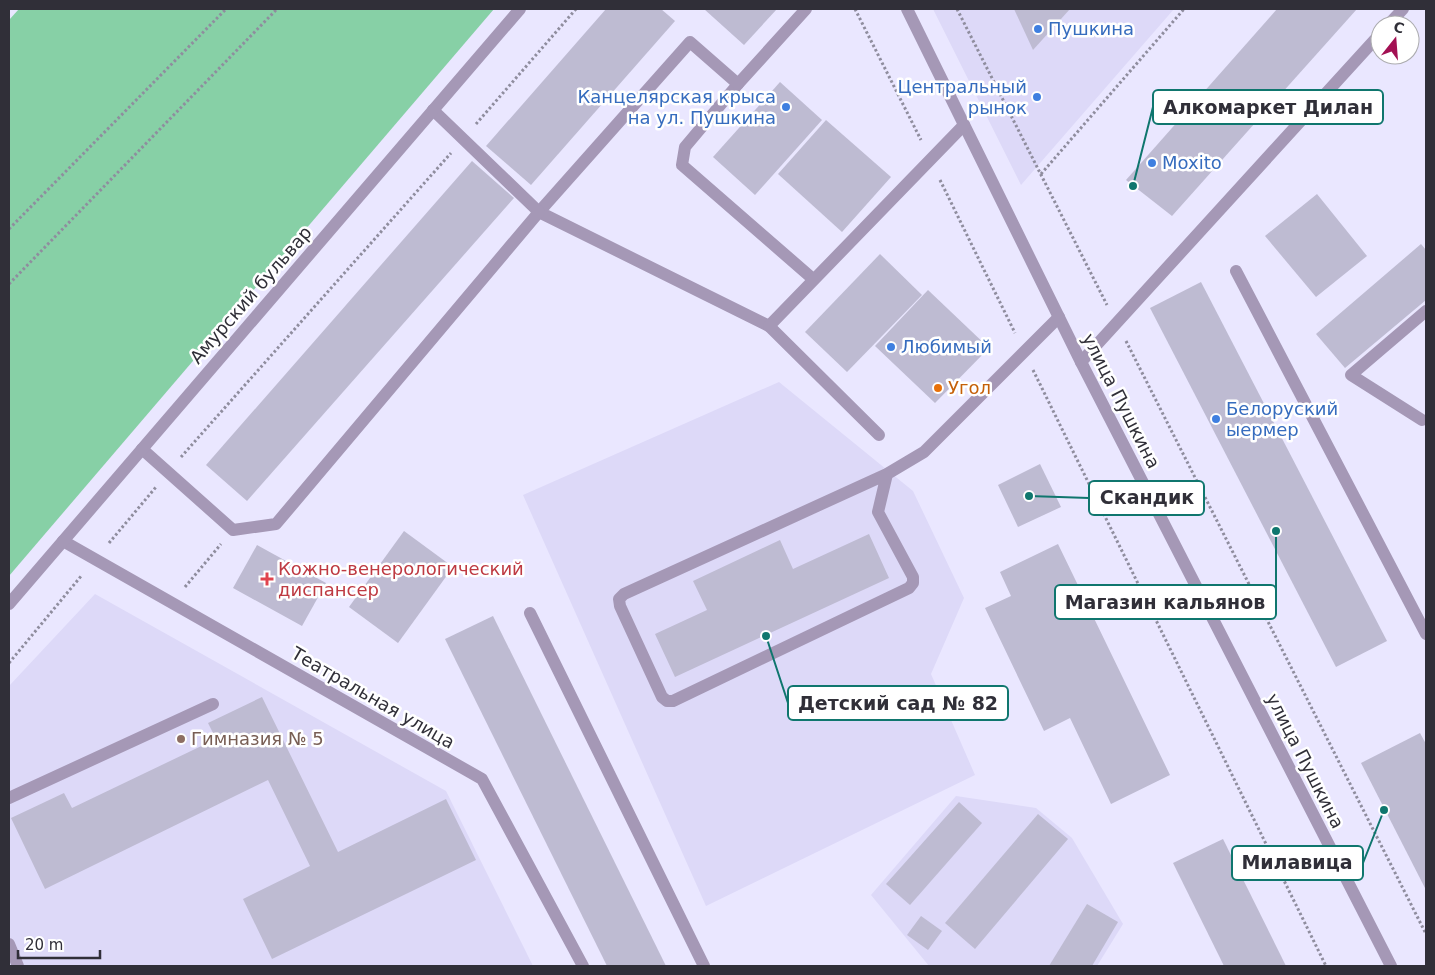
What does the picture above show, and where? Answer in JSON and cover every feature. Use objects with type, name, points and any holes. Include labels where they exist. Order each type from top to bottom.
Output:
[{"type":"street","name":"Амурский бульвар","points":[[9,604],[520,9]]},
{"type":"street","points":[[806,9],[738,84],[685,147],[682,165],[813,279]]},
{"type":"street","name":"улица Пушкина","points":[[907,9],[1081,362],[1391,966]]},
{"type":"street","points":[[142,448],[233,530],[276,524],[539,212],[690,42],[738,84]]},
{"type":"street","points":[[1081,362],[1370,45]]},
{"type":"street","points":[[432,110],[539,212],[769,326],[879,435]]},
{"type":"street","points":[[769,326],[964,124]]},
{"type":"street","points":[[1236,270],[1426,634]]},
{"type":"street","points":[[1425,422],[1351,375],[1426,311]]},
{"type":"street","points":[[887,474],[878,512],[912,577],[913,583],[909,588],[673,701],[667,701],[662,697],[620,606],[619,599],[624,594],[887,474],[924,452],[1059,317]]},
{"type":"street","name":"Театральная улица","points":[[63,540],[482,779],[583,966]]},
{"type":"street","points":[[530,613],[704,966]]},
{"type":"street","points":[[9,798],[213,704]]},
{"type":"street","points":[[9,944],[18,966]]},
{"type":"path","points":[[9,229],[226,9]]},
{"type":"path","points":[[9,284],[277,9]]},
{"type":"path","points":[[9,663],[168,472],[464,139],[576,9]]},
{"type":"path","points":[[855,9],[1326,966]]},
{"type":"path","points":[[957,9],[1426,934]]},
{"type":"path","points":[[1041,174],[1184,9]]},
{"type":"path","points":[[172,603],[233,530]]},
{"type":"shaded area","name":"Центральный рынок","points":[[933,9],[1174,9],[1021,185]]},
{"type":"shaded area","points":[[779,382],[913,491],[964,598],[931,674],[975,775],[706,906],[523,495]]},
{"type":"shaded area","name":"Гимназия № 5","points":[[95,594],[446,791],[533,966],[9,966],[9,686]]},
{"type":"shaded area","points":[[956,796],[1036,808],[1072,838],[1123,924],[1097,966],[929,966],[871,895]]},
{"type":"green space","points":[[19,9],[494,9],[9,576],[9,20]]},
{"type":"building","points":[[606,9],[661,9],[675,21],[531,185],[486,146]]},
{"type":"building","points":[[704,9],[777,9],[744,45]]},
{"type":"building","name":"Пушкина","points":[[1014,9],[1070,9],[1033,50]]},
{"type":"building","points":[[1277,9],[1357,9],[1172,216],[1126,180]]},
{"type":"building","points":[[780,82],[822,120],[755,195],[713,157]]},
{"type":"building","points":[[826,120],[891,177],[842,232],[778,174]]},
{"type":"building","points":[[472,161],[514,198],[247,501],[206,465]]},
{"type":"building","points":[[1317,194],[1367,256],[1316,297],[1265,236]]},
{"type":"building","points":[[1421,244],[1426,250],[1426,300],[1345,368],[1316,334]]},
{"type":"building","points":[[880,254],[922,295],[847,372],[805,332]]},
{"type":"building","points":[[1201,282],[1387,641],[1336,667],[1150,308]]},
{"type":"building","points":[[928,290],[989,348],[935,403],[875,346]]},
{"type":"building","points":[[1040,464],[1061,507],[1018,527],[998,485]]},
{"type":"building","points":[[404,531],[453,567],[398,643],[349,607]]},
{"type":"building","points":[[869,534],[889,578],[675,677],[655,634],[707,610],[693,581],[780,540],[793,569]]},
{"type":"building","points":[[1058,544],[1170,775],[1111,804],[1070,718],[1044,731],[985,608],[1011,596],[1000,572]]},
{"type":"building","points":[[257,545],[326,583],[302,626],[233,588]]},
{"type":"building","points":[[493,616],[666,966],[607,966],[445,639]]},
{"type":"building","points":[[262,697],[338,852],[446,799],[476,860],[272,959],[243,899],[310,866],[268,780],[45,889],[11,818],[64,793],[72,808],[216,739],[208,723]]},
{"type":"building","points":[[1420,733],[1426,744],[1426,890],[1361,763]]},
{"type":"building","points":[[959,802],[982,823],[910,905],[886,884]]},
{"type":"building","points":[[1038,814],[1068,839],[975,949],[945,923]]},
{"type":"building","points":[[1223,839],[1286,966],[1224,966],[1173,863]]},
{"type":"building","points":[[1087,904],[1118,922],[1092,966],[1049,966]]},
{"type":"building","points":[[921,916],[942,931],[928,950],[907,935]]},
{"type":"place","name":"Пушкина","points":[[1038,29]]},
{"type":"place","name":"Центральный рынок","points":[[1037,97]]},
{"type":"place","name":"Канцелярская крыса на ул. Пушкина","points":[[786,107]]},
{"type":"place","name":"Moxito","points":[[1152,163]]},
{"type":"place","name":"Алкомаркет Дилан","points":[[1133,186]]},
{"type":"place","name":"Любимый","points":[[891,347]]},
{"type":"place","name":"Угол","points":[[938,388]]},
{"type":"place","name":"Белоруский ыермер","points":[[1216,419]]},
{"type":"place","name":"Скандик","points":[[1029,496]]},
{"type":"place","name":"Магазин кальянов","points":[[1276,531]]},
{"type":"place","name":"Кожно-венерологический диспансер","points":[[267,579]]},
{"type":"place","name":"Детский сад № 82","points":[[766,636]]},
{"type":"place","name":"Гимназия № 5","points":[[181,739]]},
{"type":"place","name":"Милавица","points":[[1384,810]]}]
